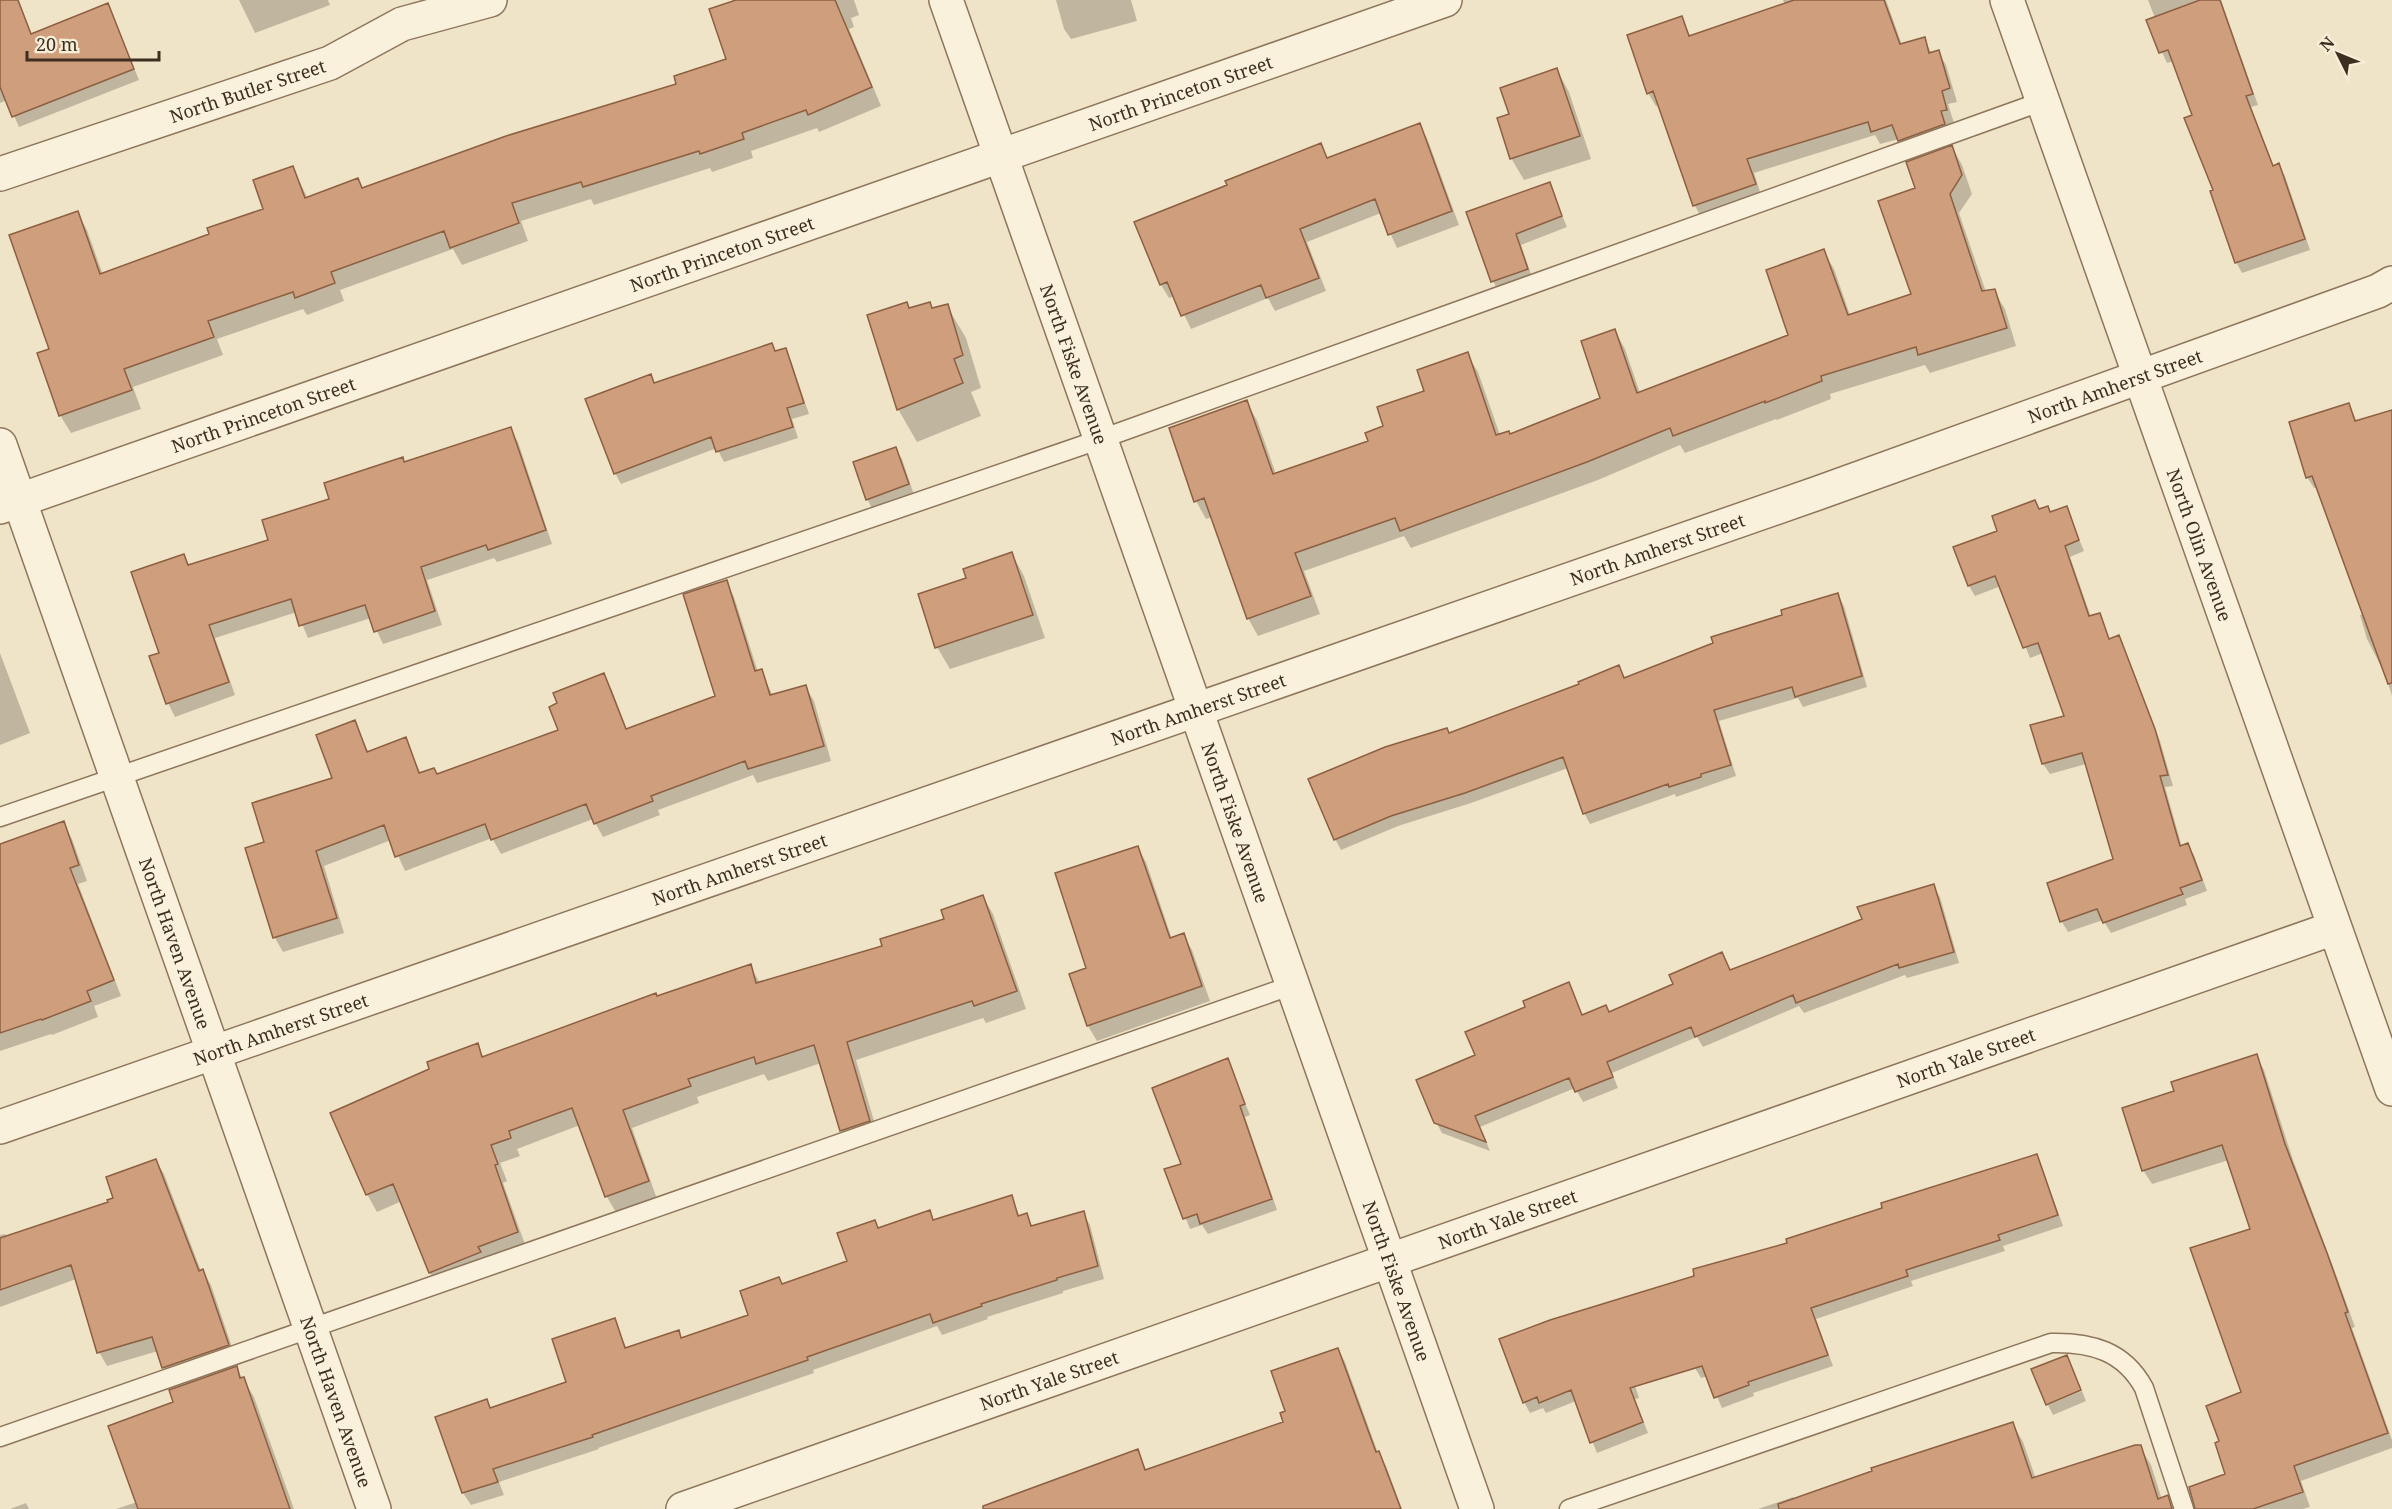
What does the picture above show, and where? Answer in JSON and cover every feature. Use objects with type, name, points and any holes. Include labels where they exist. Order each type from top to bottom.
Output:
[{"type":"street","name":"North Butler Street","points":[[0,174],[330,63],[398,12],[490,0]]},
{"type":"street","name":"North Fiske Avenue","points":[[946,0],[1477,1509]]},
{"type":"street","name":"North Princeton Street","points":[[10,504],[1445,0]]},
{"type":"street","name":"North Olin Avenue","points":[[2007,0],[2392,1089]]},
{"type":"street","name":"North Amherst Street","points":[[0,1127],[1818,493],[2378,291],[2392,283]]},
{"type":"street","name":"North Haven Avenue","points":[[0,446],[10,504],[116,776],[374,1509]]},
{"type":"street","name":"North Yale Street","points":[[683,1509],[2334,928]]},
{"type":"lane","points":[[0,817],[1101,439],[2043,101]]},
{"type":"lane","points":[[0,1437],[1293,985]]},
{"type":"lane","points":[[1569,1509],[2051,1343],[2072,1342],[2093,1346],[2108,1353],[2137,1374],[2144,1388],[2184,1509]]},
{"type":"building","points":[[0,0],[18,0],[31,34],[108,3],[134,69],[12,117],[0,87]]},
{"type":"building","points":[[736,0],[835,0],[872,87],[808,115],[806,110],[742,133],[744,139],[700,154],[699,151],[583,187],[581,182],[512,203],[519,223],[450,248],[444,231],[331,272],[335,283],[295,298],[293,292],[208,321],[214,337],[124,369],[132,390],[59,416],[37,353],[49,349],[9,235],[78,211],[100,274],[209,234],[207,228],[263,209],[253,180],[293,166],[305,198],[358,178],[362,188],[506,136],[676,84],[674,76],[726,59],[709,9]]},
{"type":"building","points":[[1794,0],[1884,0],[1900,44],[1925,37],[1929,53],[1939,50],[1950,88],[1942,91],[1947,110],[1941,111],[1945,124],[1898,141],[1892,125],[1871,132],[1868,122],[1747,159],[1756,184],[1693,206],[1653,91],[1647,94],[1627,35],[1682,16],[1689,36]]},
{"type":"building","points":[[2200,0],[2220,0],[2253,94],[2246,96],[2273,166],[2279,163],[2305,239],[2235,263],[2210,191],[2213,190],[2184,118],[2192,115],[2168,50],[2159,53],[2146,20]]},
{"type":"building","points":[[1557,68],[1580,136],[1510,159],[1497,118],[1509,114],[1500,88]]},
{"type":"building","points":[[1420,123],[1452,211],[1388,235],[1375,199],[1300,229],[1319,278],[1266,298],[1261,285],[1181,316],[1167,282],[1160,285],[1134,222],[1227,185],[1225,181],[1321,143],[1327,158]]},
{"type":"building","points":[[1952,145],[1962,175],[1950,194],[1982,291],[1995,289],[2007,328],[1918,355],[1916,347],[1821,376],[1822,381],[1765,403],[1765,401],[1673,436],[1670,428],[1587,462],[1400,531],[1395,518],[1295,553],[1311,596],[1247,619],[1204,498],[1194,502],[1169,428],[1247,400],[1273,474],[1368,441],[1365,433],[1383,426],[1377,407],[1424,391],[1417,370],[1468,352],[1496,435],[1509,431],[1510,434],[1600,398],[1581,341],[1615,329],[1637,393],[1788,335],[1766,270],[1824,249],[1848,315],[1911,294],[1878,201],[1915,188],[1906,162]]},
{"type":"building","points":[[1550,182],[1562,216],[1516,234],[1528,269],[1491,282],[1466,212]]},
{"type":"building","points":[[907,302],[909,308],[930,302],[932,308],[948,304],[963,355],[954,359],[963,383],[897,410],[867,315]]},
{"type":"building","points":[[772,343],[775,351],[786,348],[804,403],[787,408],[793,427],[716,452],[711,437],[614,474],[585,399],[651,374],[654,383]]},
{"type":"building","points":[[2349,403],[2355,421],[2392,410],[2392,683],[2388,684],[2312,476],[2306,478],[2289,422]]},
{"type":"building","points":[[511,427],[546,530],[488,550],[486,545],[421,567],[435,611],[374,632],[365,605],[299,626],[291,599],[209,625],[229,682],[166,704],[149,656],[159,653],[131,572],[184,554],[188,565],[268,540],[262,520],[329,499],[324,483],[403,457],[404,462]]},
{"type":"building","points":[[896,447],[909,484],[866,500],[853,462]]},
{"type":"building","points":[[2035,500],[2039,509],[2048,506],[2050,512],[2067,506],[2079,540],[2065,546],[2089,616],[2100,613],[2109,639],[2119,635],[2155,729],[2168,775],[2160,776],[2180,846],[2188,843],[2202,880],[2180,888],[2183,894],[2103,923],[2097,909],[2060,922],[2047,883],[2113,859],[2082,753],[2042,764],[2030,725],[2064,716],[2038,643],[2023,648],[1995,576],[1968,586],[1953,547],[1997,531],[1992,516]]},
{"type":"building","points":[[1012,552],[1033,615],[935,648],[918,594],[966,578],[963,569]]},
{"type":"building","points":[[727,580],[755,671],[762,669],[770,695],[806,685],[824,746],[748,769],[745,761],[651,796],[653,801],[594,824],[586,804],[491,840],[485,824],[395,857],[384,825],[316,851],[337,918],[273,938],[245,848],[264,842],[252,803],[332,778],[316,735],[355,720],[367,752],[406,737],[419,773],[434,768],[437,774],[558,730],[549,707],[557,703],[553,693],[604,673],[626,729],[715,696],[683,594]]},
{"type":"building","points":[[1838,593],[1862,676],[1795,697],[1792,687],[1714,710],[1731,765],[1701,774],[1701,777],[1669,787],[1668,784],[1583,814],[1563,757],[1465,793],[1391,816],[1334,840],[1308,779],[1385,747],[1447,728],[1449,733],[1579,684],[1578,682],[1619,665],[1624,678],[1713,643],[1711,637],[1782,615],[1781,610]]},
{"type":"building","points":[[64,821],[79,865],[70,868],[114,980],[87,991],[91,1001],[0,1033],[0,844]]},
{"type":"building","points":[[1138,846],[1170,938],[1184,933],[1202,986],[1087,1026],[1069,974],[1086,968],[1055,873]]},
{"type":"building","points":[[1934,884],[1954,952],[1899,968],[1898,964],[1796,1003],[1793,995],[1695,1037],[1691,1027],[1607,1062],[1613,1077],[1575,1092],[1569,1078],[1475,1116],[1486,1142],[1434,1123],[1416,1080],[1475,1055],[1465,1032],[1525,1007],[1523,1001],[1569,982],[1582,1015],[1606,1005],[1609,1012],[1673,984],[1669,975],[1722,952],[1730,970],[1862,919],[1857,907]]},
{"type":"building","points":[[983,895],[1017,991],[974,1006],[972,1001],[847,1042],[870,1121],[840,1131],[814,1045],[756,1064],[754,1057],[688,1079],[691,1086],[623,1110],[649,1181],[605,1197],[572,1108],[509,1131],[511,1138],[491,1145],[498,1164],[495,1165],[518,1232],[478,1247],[481,1252],[429,1273],[393,1184],[366,1195],[330,1113],[429,1069],[427,1062],[478,1043],[482,1057],[656,993],[657,996],[751,964],[756,983],[882,946],[880,939],[944,919],[941,910]]},
{"type":"building","points":[[2257,1054],[2285,1144],[2327,1253],[2348,1312],[2345,1313],[2388,1433],[2294,1466],[2303,1492],[2253,1509],[2195,1509],[2189,1487],[2225,1474],[2215,1443],[2219,1441],[2206,1406],[2241,1392],[2190,1248],[2250,1229],[2222,1145],[2142,1171],[2122,1108],[2174,1091],[2171,1082]]},
{"type":"building","points":[[1228,1058],[1245,1104],[1240,1106],[1272,1199],[1200,1224],[1197,1214],[1183,1219],[1164,1169],[1181,1164],[1152,1088]]},
{"type":"building","points":[[2037,1154],[2058,1215],[1998,1235],[2000,1240],[1906,1270],[1908,1276],[1811,1308],[1828,1355],[1748,1382],[1749,1385],[1714,1398],[1702,1366],[1630,1388],[1643,1422],[1590,1443],[1571,1390],[1539,1403],[1537,1397],[1523,1403],[1499,1339],[1550,1320],[1694,1276],[1693,1269],[1787,1243],[1786,1239],[1882,1208],[1881,1203]]},
{"type":"building","points":[[156,1159],[199,1271],[203,1269],[229,1345],[162,1368],[152,1337],[97,1353],[71,1265],[0,1290],[0,1238],[108,1202],[107,1200],[113,1198],[106,1177]]},
{"type":"building","points":[[1012,1195],[1018,1216],[1027,1213],[1031,1226],[1084,1211],[1098,1266],[981,1304],[982,1306],[933,1323],[930,1314],[807,1357],[808,1360],[592,1435],[593,1437],[493,1469],[498,1482],[462,1493],[435,1417],[487,1399],[490,1408],[566,1382],[552,1339],[615,1318],[625,1348],[679,1330],[681,1338],[748,1315],[740,1291],[779,1277],[782,1284],[847,1261],[837,1233],[875,1220],[878,1228],[930,1210],[933,1220]]},
{"type":"building","points":[[1338,1348],[1376,1452],[1379,1451],[1401,1509],[983,1509],[983,1506],[1138,1449],[1145,1470],[1283,1422],[1280,1413],[1285,1411],[1271,1371]]},
{"type":"building","points":[[2067,1355],[2081,1390],[2046,1405],[2031,1369]]},
{"type":"building","points":[[237,1366],[240,1378],[244,1377],[290,1509],[138,1509],[108,1426],[173,1402],[169,1390]]},
{"type":"building","points":[[2013,1422],[2032,1478],[2141,1445],[2158,1499],[2168,1495],[2172,1509],[1779,1509],[1778,1504],[1872,1471],[1871,1468]]}]
